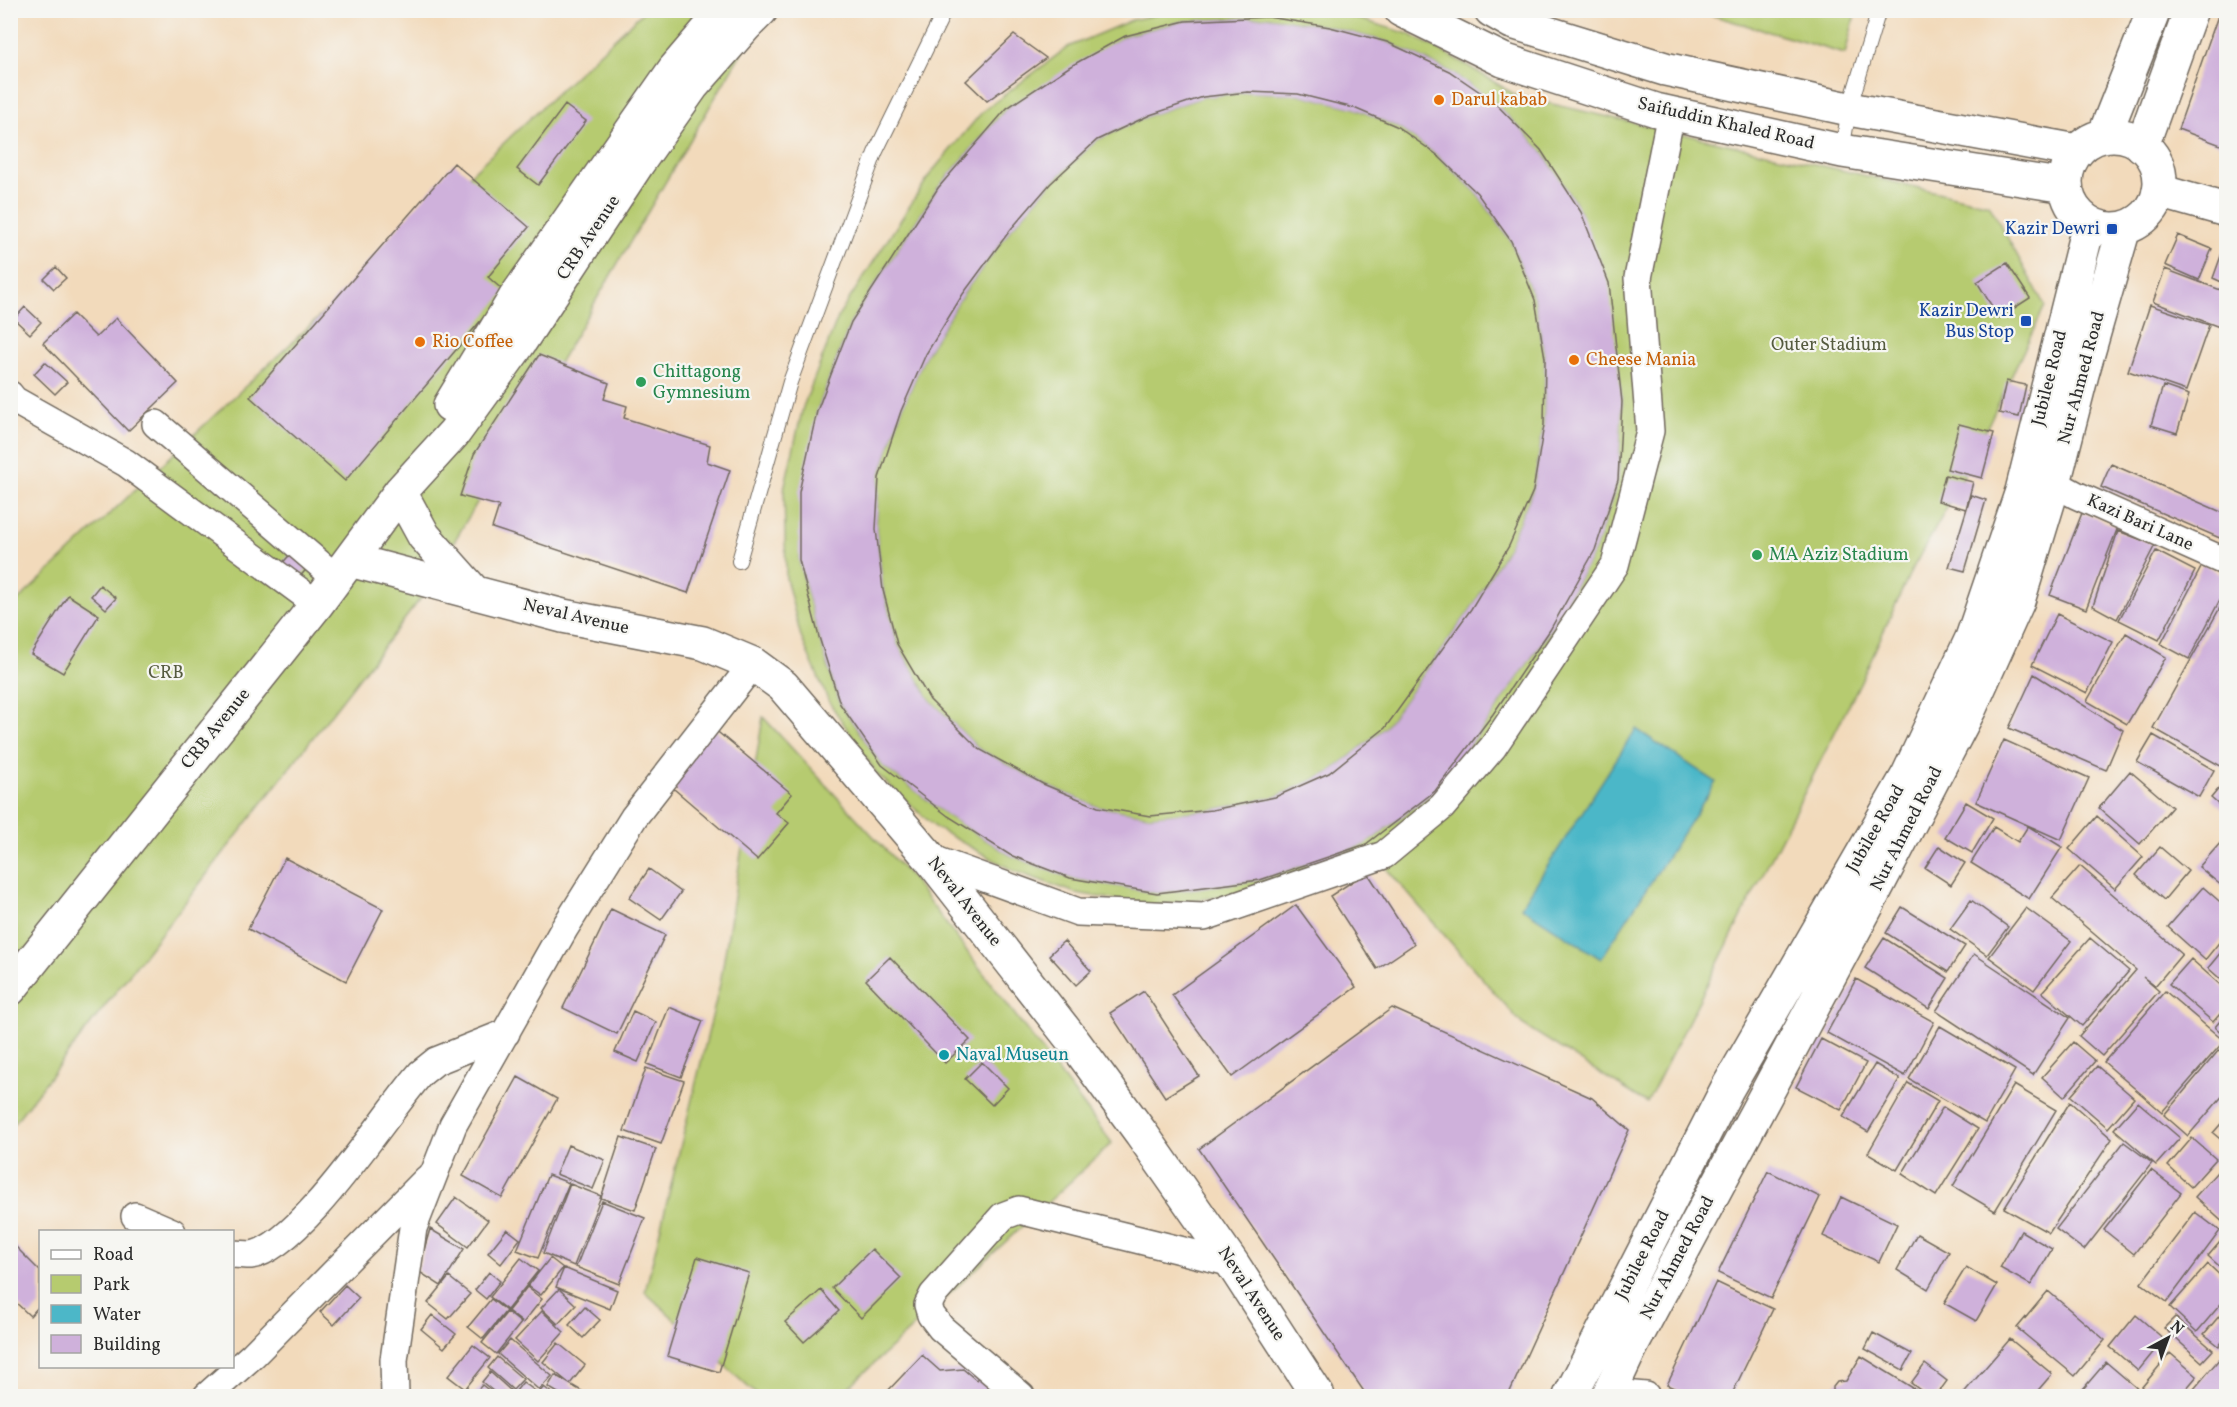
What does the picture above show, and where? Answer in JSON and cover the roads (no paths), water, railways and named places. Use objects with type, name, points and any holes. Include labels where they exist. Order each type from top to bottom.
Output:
[{"type":"main road","name":"CRB Avenue","points":[[10,989],[317,604],[339,566],[400,492],[454,433],[518,345],[591,211],[683,77],[725,10]]},
{"type":"main road","name":"CRB Avenue","points":[[683,77],[761,10]]},
{"type":"main road","name":"Saifuddin Khaled Road","points":[[1401,10],[1503,60],[1671,113],[1842,151],[2066,186]]},
{"type":"main road","points":[[1491,10],[1512,22],[1665,69],[1849,109],[2090,144],[2124,137],[2142,146],[2157,166],[2159,191],[2155,204],[2147,215],[2137,223],[2124,228],[2112,229],[2090,223],[2078,214],[2069,201],[2066,186],[2070,162],[2090,144],[2154,10]]},
{"type":"main road","points":[[2142,146],[2191,10]]},
{"type":"main road","points":[[2159,191],[2226,210]]},
{"type":"main road","name":"Jubilee Road","points":[[1569,1396],[1602,1336],[1727,1089],[1908,775],[1972,638],[2022,491],[2090,223]]},
{"type":"main road","name":"Nur Ahmed Road","points":[[1609,1395],[1630,1348],[1869,902],[1970,708],[2018,602],[2054,483],[2124,228]]},
{"type":"main road","points":[[400,492],[424,536],[474,592]]},
{"type":"main road","name":"Neval Avenue","points":[[339,566],[474,592],[563,616],[703,644],[753,664],[783,686],[930,858],[1074,1042],[1232,1263],[1318,1396]]},
{"type":"street","points":[[930,858],[1078,912],[1204,917],[1384,855],[1442,807],[1493,747],[1615,565],[1650,431],[1638,278],[1671,113]]},
{"type":"street","points":[[10,395],[14,400],[126,463],[317,604]]},
{"type":"street","points":[[156,424],[339,566]]},
{"type":"street","name":"Kazi Bari Lane","points":[[2054,483],[2226,562]]},
{"type":"street","points":[[395,1396],[394,1360],[413,1228],[453,1125],[564,929],[634,817],[753,664]]},
{"type":"street","points":[[234,1254],[251,1255],[277,1243],[309,1215],[421,1073],[436,1061],[506,1033]]},
{"type":"street","points":[[207,1396],[253,1355],[436,1170]]},
{"type":"street","points":[[1021,1396],[941,1328],[931,1315],[928,1305],[933,1295],[1003,1216],[1019,1210],[1232,1263]]},
{"type":"street","points":[[135,1216],[167,1230]]},
{"type":"street","points":[[1609,1395],[1646,1396]]},
{"type":"lane","points":[[739,561],[790,382],[875,153],[945,10]]},
{"type":"lane","points":[[1842,151],[1849,109],[1879,10]]},
{"type":"water","points":[[1636,729],[1716,782],[1601,959],[1521,907]]},
{"type":"place","name":"Darul kabab","points":[[1439,100]]},
{"type":"place","name":"Kazir Dewri","points":[[2112,229]]},
{"type":"place","name":"Kazir Dewri Bus Stop","points":[[2026,321]]},
{"type":"place","name":"Rio Coffee","points":[[420,342]]},
{"type":"place","name":"Cheese Mania","points":[[1574,360]]},
{"type":"place","name":"Chittagong Gymnesium","points":[[641,382]]},
{"type":"place","name":"MA Aziz Stadium","points":[[1757,555]]},
{"type":"place","name":"Naval Museun","points":[[944,1055]]},
{"type":"park label","name":"Outer Stadium","points":[[1829,345]]},
{"type":"park label","name":"CRB","points":[[166,673]]}]
